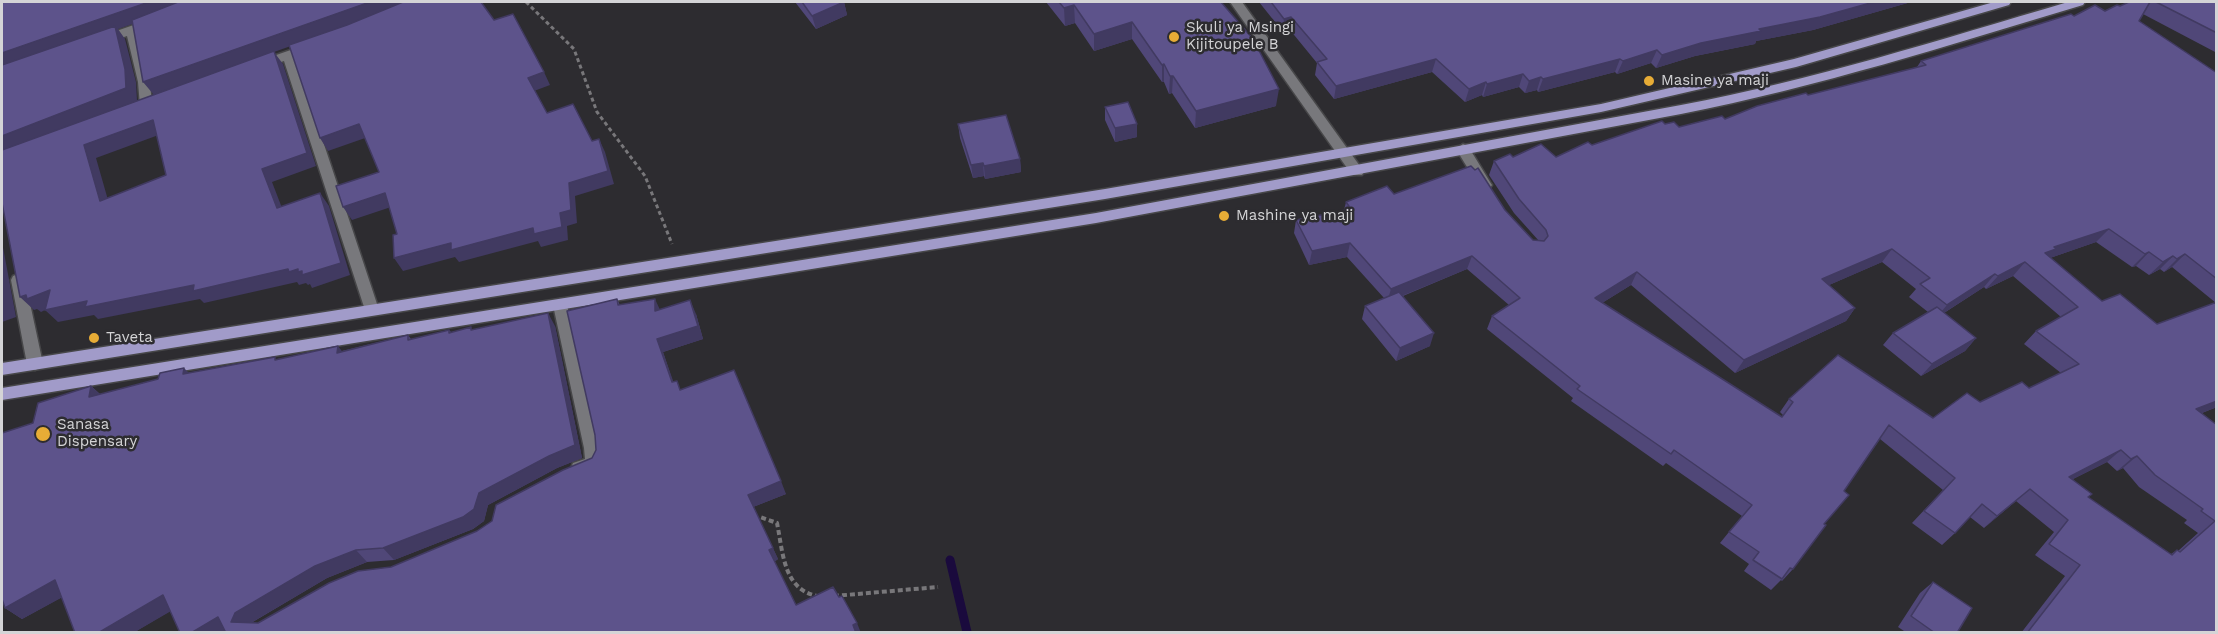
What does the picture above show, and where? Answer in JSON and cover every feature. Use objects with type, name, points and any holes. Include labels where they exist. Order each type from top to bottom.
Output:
[{"type":"main road","points":[[2,369],[1105,194],[1601,108],[1796,63],[2005,2]]},
{"type":"main road","points":[[2,394],[1116,216],[1357,172],[1463,149],[1700,107],[1815,80],[2079,2]]},
{"type":"street","points":[[1236,2],[1357,172]]},
{"type":"street","points":[[93,43],[161,20]]},
{"type":"street","points":[[132,30],[144,82],[140,108],[163,99]]},
{"type":"street","points":[[247,70],[319,44]]},
{"type":"street","points":[[288,55],[372,310]]},
{"type":"street","points":[[1463,149],[1491,193]]},
{"type":"street","points":[[15,262],[35,364]]},
{"type":"street","points":[[560,304],[592,448],[593,463],[564,475]]},
{"type":"path","points":[[526,2],[574,49],[597,112],[645,176],[679,261]]},
{"type":"path","points":[[751,521],[760,517],[777,523],[785,566],[790,579],[798,589],[809,596],[820,596]]},
{"type":"path","points":[[830,596],[938,587]]},
{"type":"building","points":[[2,2],[149,2],[2,53]]},
{"type":"building","points":[[178,2],[370,2],[143,82],[132,20]]},
{"type":"building","points":[[403,2],[481,2],[494,20],[513,14],[544,72],[528,78],[547,113],[573,104],[592,141],[599,139],[608,171],[569,183],[571,210],[560,213],[562,227],[534,234],[533,228],[451,250],[451,243],[394,258],[393,235],[397,234],[385,193],[343,207],[336,186],[379,172],[359,124],[320,138],[289,45]]},
{"type":"building","points":[[802,2],[844,2],[812,16]]},
{"type":"building","points":[[1059,2],[1221,2],[1253,39],[1279,89],[1196,111],[1132,22],[1094,34],[1074,5],[1064,8]]},
{"type":"building","points":[[1271,2],[1874,2],[1820,17],[1759,29],[1761,31],[1701,43],[1662,55],[1657,50],[1623,61],[1620,59],[1543,79],[1541,77],[1529,81],[1523,74],[1487,84],[1486,82],[1469,89],[1436,59],[1336,86],[1317,62],[1327,59],[1291,17],[1284,19]]},
{"type":"building","points":[[2129,2],[2150,2],[2139,21],[2217,73],[2217,279],[2185,254],[2177,259],[2173,256],[2163,262],[2149,252],[2145,254],[2109,229],[2054,247],[2056,249],[2045,253],[2102,301],[2120,294],[2157,324],[2217,302],[2217,401],[2196,409],[2217,425],[2217,633],[2027,633],[2080,565],[2049,544],[2068,520],[2030,489],[1997,516],[1982,504],[1955,533],[1924,511],[1955,478],[1889,425],[1844,491],[1849,495],[1824,524],[1826,525],[1793,569],[1790,568],[1782,579],[1753,560],[1759,552],[1729,532],[1752,505],[1674,450],[1671,454],[1577,389],[1580,386],[1492,316],[1520,298],[1472,256],[1391,289],[1350,243],[1312,251],[1296,220],[1351,209],[1346,202],[1387,186],[1394,194],[1471,166],[1475,170],[1478,168],[1505,210],[1533,240],[1544,241],[1548,236],[1546,230],[1519,199],[1494,161],[1510,154],[1513,157],[1541,144],[1556,157],[1588,142],[1592,145],[1662,121],[1665,124],[1674,122],[1679,127],[1722,116],[1725,119],[1757,106],[1926,65],[1921,61],[2071,14],[2074,16],[2095,5],[2105,11],[2117,5]],"holes":[[[1892,249],[1930,278],[1920,284],[1947,305],[1995,274],[1998,276],[2025,262],[2078,307],[2036,331],[2079,364],[2029,388],[2022,382],[1980,402],[1967,393],[1933,418],[1838,355],[1789,399],[1793,402],[1782,417],[1595,298],[1637,272],[1744,360],[1855,308],[1822,279]],[[2121,450],[2131,459],[2137,456],[2155,475],[2203,509],[2201,511],[2215,521],[2180,552],[2177,550],[2172,555],[2088,497],[2092,494],[2069,477]]]},
{"type":"building","points":[[2156,2],[2217,2],[2217,33]]},
{"type":"building","points":[[115,26],[125,69],[126,88],[2,136],[2,65]]},
{"type":"building","points":[[274,51],[307,153],[262,169],[277,208],[320,193],[341,263],[302,275],[302,271],[298,272],[298,269],[289,272],[288,269],[193,291],[194,285],[85,307],[87,301],[45,310],[50,290],[27,299],[26,295],[20,297],[2,203],[2,150]],"holes":[[[153,120],[166,175],[100,201],[84,145]]]},
{"type":"building","points":[[1128,102],[1137,124],[1115,128],[1105,107]]},
{"type":"building","points":[[1006,115],[1020,159],[984,166],[983,163],[971,165],[958,124]]},
{"type":"building","points":[[1399,292],[1434,333],[1400,348],[1365,306]]},
{"type":"building","points":[[617,299],[618,305],[655,299],[655,311],[690,300],[698,326],[657,339],[672,382],[677,381],[680,390],[734,370],[781,481],[748,495],[773,548],[769,550],[796,605],[833,587],[839,597],[842,596],[857,623],[853,625],[856,633],[226,633],[218,617],[191,633],[180,633],[163,595],[98,633],[75,633],[55,580],[5,608],[2,599],[2,433],[33,423],[38,403],[91,386],[89,397],[158,379],[160,373],[184,368],[183,374],[275,357],[275,360],[338,346],[337,353],[408,335],[408,340],[449,330],[449,333],[471,327],[471,330],[548,313],[575,445],[479,493],[474,509],[463,517],[383,548],[356,550],[315,566],[235,613],[231,622],[258,623],[329,583],[358,571],[391,567],[477,531],[492,521],[496,505],[563,470],[592,458],[596,450],[595,435],[567,311]]},
{"type":"building","points":[[1937,307],[1976,338],[1932,364],[1893,333]]},
{"type":"building","points":[[1933,582],[1972,608],[1957,633],[1935,633],[1911,616]]},
{"type":"waterway","points":[[950,560],[967,632]]},
{"type":"place","name":"Skuli ya Msingi Kijitoupele B","points":[[1174,37]]},
{"type":"place","name":"Masine ya maji","points":[[1649,81]]},
{"type":"place","name":"Mashine ya maji","points":[[1224,216]]},
{"type":"place","name":"Taveta","points":[[94,338]]},
{"type":"place","name":"Sanasa Dispensary","points":[[43,434]]}]
